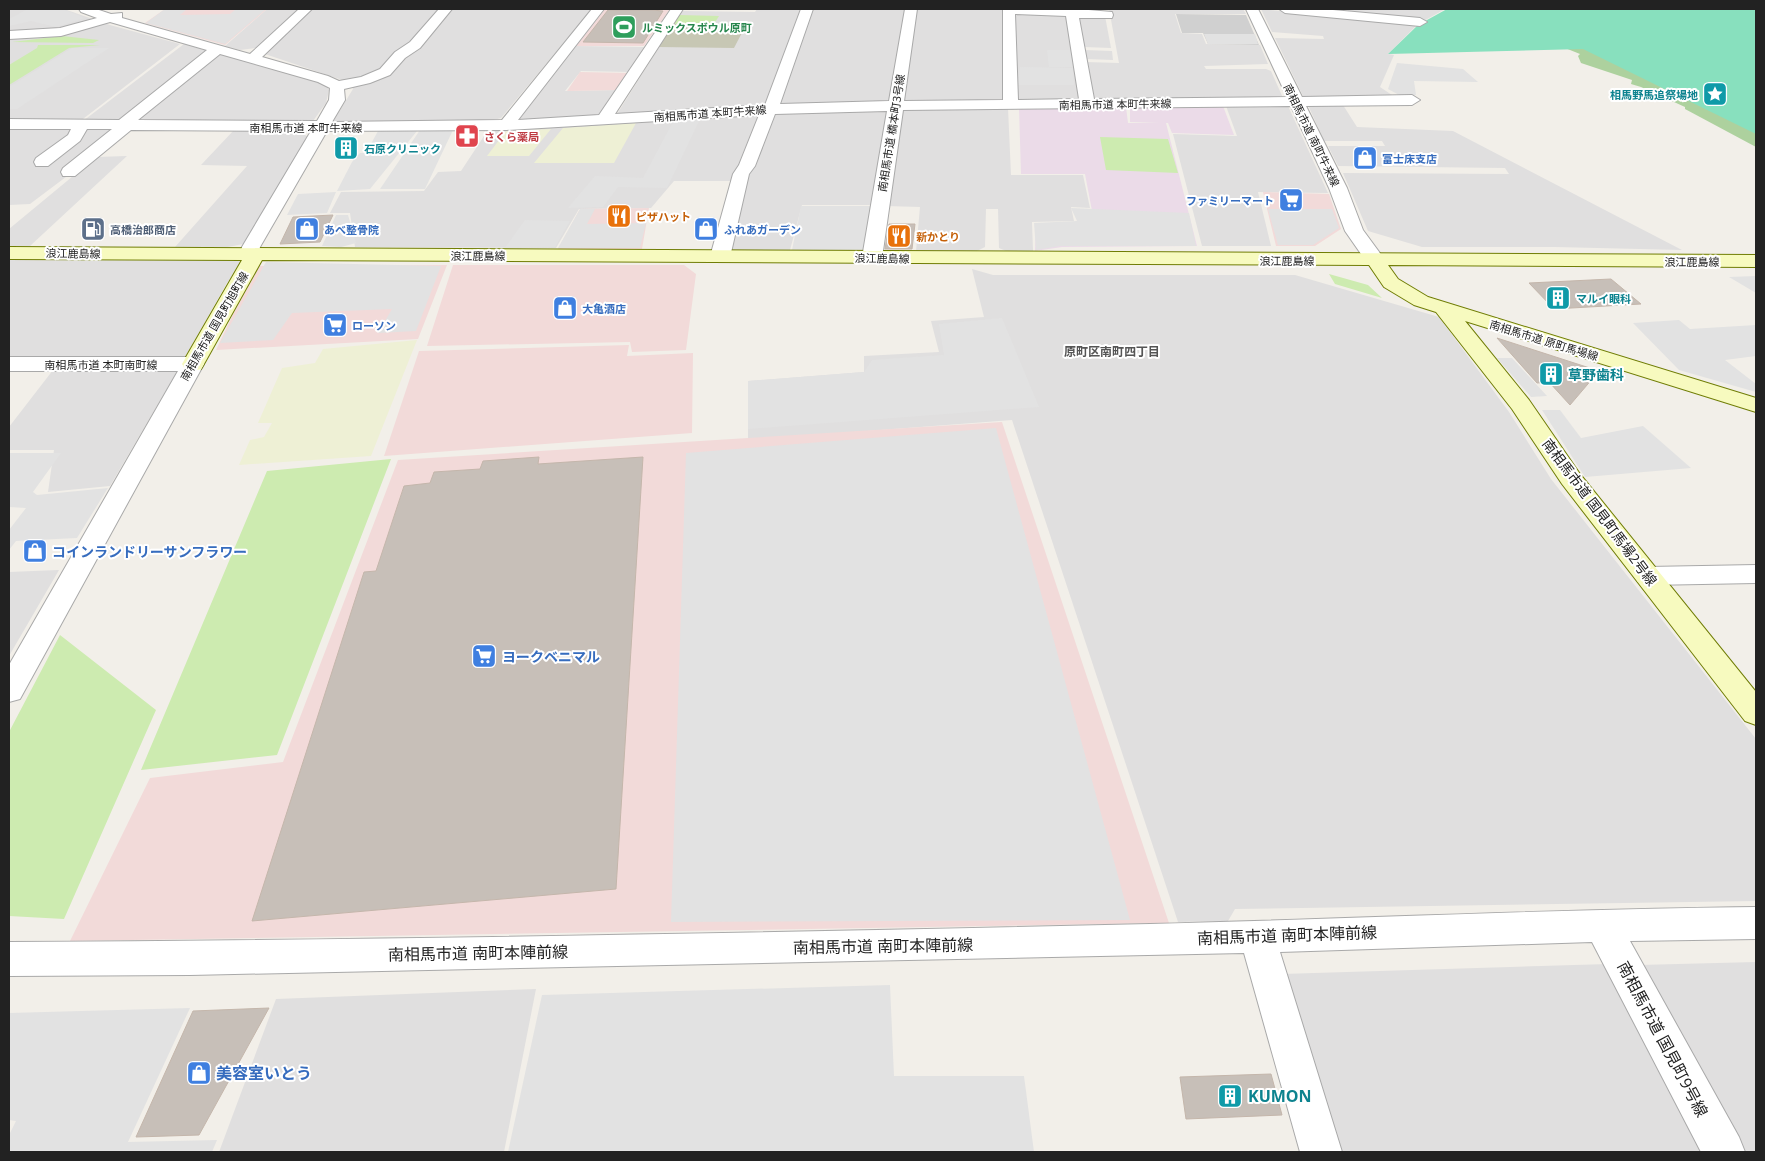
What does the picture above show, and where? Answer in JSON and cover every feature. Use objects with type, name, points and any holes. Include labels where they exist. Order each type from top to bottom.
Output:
[{"type":"main road","name":"浪江鹿島線","points":[[9,253],[1756,261]]},
{"type":"main road","name":"南相馬市道 国見町旭町線","points":[[193,364],[252,260],[250,254]]},
{"type":"main road","name":"南相馬市道 原町馬場線","points":[[1375,260],[1391,282],[1404,292],[1446,310],[1756,405]]},
{"type":"main road","name":"南相馬市道 国見町馬場2号線","points":[[1446,310],[1521,404],[1571,478],[1756,713]]},
{"type":"street","points":[[85,9],[113,19],[323,79],[337,86],[365,80],[385,72],[400,55],[415,45],[446,9]]},
{"type":"street","points":[[9,35],[61,32],[113,19],[128,9]]},
{"type":"street","points":[[253,58],[306,9]]},
{"type":"street","points":[[506,125],[598,9]]},
{"type":"street","points":[[604,120],[677,9]]},
{"type":"street","points":[[720,257],[741,174],[747,166],[770,110],[807,9]]},
{"type":"street","name":"南相馬市道 橋本町3号線","points":[[872,258],[911,9]]},
{"type":"street","name":"南相馬市道 南町牛来線","points":[[1252,9],[1340,194],[1354,230],[1375,260]]},
{"type":"street","points":[[1285,9],[1344,12],[1420,22]]},
{"type":"street","points":[[1011,104],[1008,10],[1072,11],[1107,15]]},
{"type":"street","points":[[1072,11],[1087,104]]},
{"type":"street","points":[[69,172],[217,49]]},
{"type":"street","name":"南相馬市道 国見町旭町線","points":[[250,254],[251,247],[337,100],[337,86]]},
{"type":"street","name":"南相馬市道 本町牛来線","points":[[9,124],[319,128],[506,125],[770,110],[895,106],[1412,100]]},
{"type":"street","points":[[42,162],[74,138],[81,125]]},
{"type":"street","name":"南相馬市道 本町南町線","points":[[9,364],[193,364]]},
{"type":"street","name":"南相馬市道 国見町旭町線","points":[[9,691],[193,364]]},
{"type":"street","points":[[1648,576],[1756,574]]},
{"type":"street","name":"南相馬市道 南町本陣前線","points":[[9,959],[52,960],[1152,940],[1602,925],[1756,923]]},
{"type":"street","name":"南相馬市道 国見町9号線","points":[[1602,925],[1724,1152]]},
{"type":"street","points":[[1257,936],[1320,1152]]},
{"type":"shaded area","points":[[9,9],[64,9],[110,25],[180,44],[79,122],[9,122]]},
{"type":"shaded area","points":[[28,9],[63,9],[85,18],[56,27],[31,21],[9,26],[9,19]]},
{"type":"shaded area","points":[[165,9],[267,9],[225,45],[145,23]]},
{"type":"shaded area","points":[[165,9],[187,9],[180,15],[230,14],[236,9],[266,9],[225,44],[146,23]]},
{"type":"shaded area","points":[[267,9],[298,9],[257,48],[240,50],[225,46]]},
{"type":"shaded area","points":[[312,9],[441,9],[425,29],[374,75],[345,81],[265,54]]},
{"type":"shaded area","points":[[450,9],[592,9],[501,118],[490,121],[332,123],[353,89],[352,86],[364,82],[406,54],[413,52]]},
{"type":"shaded area","name":"ルミックスボウル原町","points":[[605,9],[670,9],[644,46],[576,46]]},
{"type":"shaded area","points":[[757,9],[802,9],[765,107],[617,114],[682,11],[755,12]]},
{"type":"shaded area","points":[[812,9],[906,9],[891,102],[783,105],[778,103]]},
{"type":"shaded area","points":[[915,9],[1005,9],[1005,100],[907,102],[901,100]]},
{"type":"shaded area","points":[[1109,9],[1243,9],[1246,14],[1175,14],[1181,33],[1202,34],[1206,44],[1260,45],[1268,64],[1204,66],[1206,69],[1266,69],[1271,71],[1283,98],[1092,100],[1086,62],[1119,63]]},
{"type":"shaded area","points":[[1261,9],[1417,25],[1388,54],[1394,55],[1380,87],[1395,97],[1304,98],[1275,38],[1324,39],[1323,36],[1272,32]]},
{"type":"shaded area","points":[[1347,9],[1445,9],[1420,23],[1349,13]]},
{"type":"shaded area","points":[[1012,12],[1067,13],[1082,100],[1016,101]]},
{"type":"shaded area","points":[[1176,14],[1246,15],[1259,45],[1208,44],[1203,33],[1182,33]]},
{"type":"shaded area","points":[[1077,15],[1105,16],[1111,48],[1084,47]]},
{"type":"shaded area","points":[[673,24],[746,25],[734,48],[658,47]]},
{"type":"shaded area","points":[[1204,34],[1255,34],[1258,44],[1208,44]]},
{"type":"shaded area","points":[[184,44],[209,51],[124,121],[83,121]]},
{"type":"shaded area","points":[[575,46],[644,47],[630,72],[581,71],[565,91],[619,90],[601,115],[516,121]]},
{"type":"shaded area","points":[[72,48],[109,48],[17,109],[9,109],[9,87]]},
{"type":"shaded area","points":[[1047,50],[1072,50],[1074,67],[1049,67]]},
{"type":"shaded area","points":[[1084,50],[1112,51],[1113,60],[1086,59]]},
{"type":"shaded area","points":[[220,53],[326,85],[329,90],[326,103],[313,121],[135,120]]},
{"type":"shaded area","points":[[1397,63],[1463,69],[1478,82],[1414,81],[1416,95],[1401,96],[1388,89]]},
{"type":"shaded area","points":[[1020,67],[1073,68],[1074,85],[1018,85]]},
{"type":"shaded area","points":[[580,72],[629,73],[618,90],[567,91]]},
{"type":"shaded area","points":[[1308,105],[1343,105],[1357,127],[1453,131],[1682,250],[1555,247],[1422,247],[1368,231],[1343,173],[1509,174],[1505,168],[1338,166],[1328,146],[1385,146],[1382,141],[1324,141]]},
{"type":"shaded area","points":[[1223,106],[1234,135],[1172,133],[1168,123],[1166,123],[1197,246],[1062,247],[1035,251],[1036,224],[1081,222],[1092,211],[1085,174],[1021,174],[1019,108],[1126,107],[1128,123],[1159,123],[1130,122],[1130,107]]},
{"type":"shaded area","points":[[1226,106],[1288,106],[1328,193],[1258,192],[1271,246],[1202,246],[1173,134],[1237,136]]},
{"type":"shaded area","points":[[1008,108],[1011,175],[1083,175],[1090,208],[1071,207],[1074,221],[1032,222],[1033,251],[1006,251],[999,248],[998,209],[986,209],[985,247],[977,251],[916,251],[920,207],[886,206],[899,110]]},
{"type":"shaded area","points":[[891,110],[873,205],[802,205],[790,250],[725,250],[739,197],[773,114]]},
{"type":"shaded area","points":[[762,114],[733,181],[674,181],[651,208],[579,209],[556,248],[355,247],[350,213],[330,213],[341,192],[424,191],[438,172],[461,171],[488,130]]},
{"type":"shaded area","points":[[700,119],[667,188],[618,187],[603,207],[568,208],[595,176],[643,178],[674,120]]},
{"type":"shaded area","points":[[636,123],[614,163],[534,163],[563,128]]},
{"type":"shaded area","points":[[9,127],[131,128],[30,204],[9,205]]},
{"type":"shaded area","points":[[551,129],[529,156],[487,156],[506,131]]},
{"type":"shaded area","points":[[234,130],[299,131],[308,137],[243,244],[228,247],[175,247],[247,166],[201,165]]},
{"type":"shaded area","points":[[420,130],[453,130],[425,189],[380,189]]},
{"type":"shaded area","points":[[378,131],[417,131],[370,189],[337,191],[352,162],[360,153],[366,153]]},
{"type":"shaded area","points":[[127,156],[30,246],[9,246],[9,229],[96,157]]},
{"type":"shaded area","points":[[336,192],[327,213],[287,215],[298,194]]},
{"type":"shaded area","points":[[1263,192],[1329,194],[1341,229],[1315,246],[1276,246]]},
{"type":"shaded area","points":[[801,206],[873,206],[865,250],[792,250]]},
{"type":"shaded area","points":[[649,208],[642,249],[558,249],[580,209]]},
{"type":"shaded area","points":[[1071,208],[1189,213],[1196,246],[1060,246],[1036,250],[1034,223],[1077,221]]},
{"type":"shaded area","points":[[580,209],[595,209],[587,224],[646,223],[640,248],[558,248]]},
{"type":"shaded area","points":[[1268,209],[1332,209],[1339,228],[1313,245],[1278,245]]},
{"type":"shaded area","points":[[336,215],[348,215],[356,243],[341,247],[322,246]]},
{"type":"shaded area","points":[[525,220],[570,221],[555,247],[505,248]]},
{"type":"shaded area","points":[[9,260],[243,261],[227,283],[184,359],[9,358]]},
{"type":"shaded area","points":[[266,262],[441,266],[416,331],[378,333],[392,309],[292,313],[273,340],[220,343]]},
{"type":"shaded area","points":[[447,265],[418,339],[216,350],[256,266]]},
{"type":"shaded area","name":"大亀酒店","points":[[453,265],[684,265],[696,274],[686,350],[632,352],[630,342],[427,346]]},
{"type":"shaded area","points":[[972,269],[993,275],[1295,275],[1439,317],[1509,412],[1551,479],[1756,739],[1756,901],[1235,909],[1228,921],[1178,922],[1012,420],[748,440],[748,381],[864,372],[864,356],[939,352],[931,321],[984,317]]},
{"type":"shaded area","points":[[1756,276],[1756,293],[1729,277]]},
{"type":"shaded area","points":[[1002,318],[1039,407],[748,429],[748,381],[864,372],[872,360],[944,355],[939,324]]},
{"type":"shaded area","points":[[1679,320],[1690,329],[1756,325],[1756,356],[1725,360],[1756,384],[1756,392],[1679,370],[1633,323]]},
{"type":"shaded area","points":[[417,340],[371,456],[239,465],[250,440],[264,437],[272,423],[258,423],[282,368],[315,363],[323,349]]},
{"type":"shaded area","points":[[629,345],[627,356],[693,353],[692,433],[384,456],[419,351]]},
{"type":"shaded area","points":[[1497,358],[1512,358],[1547,396],[1531,397]]},
{"type":"shaded area","points":[[53,370],[178,370],[110,486],[48,492],[54,450],[9,450],[9,427]]},
{"type":"shaded area","points":[[1542,410],[1560,410],[1581,438],[1643,426],[1691,468],[1585,477]]},
{"type":"shaded area","points":[[1002,422],[1169,923],[70,941],[150,778],[283,762],[398,460]]},
{"type":"shaded area","points":[[996,428],[1130,920],[671,922],[686,453]]},
{"type":"shaded area","points":[[9,453],[61,453],[33,492],[37,495],[108,488],[77,538],[16,541],[9,550],[9,530],[26,508],[9,507]]},
{"type":"shaded area","points":[[59,570],[9,656],[9,572]]},
{"type":"shaded area","points":[[1756,962],[1756,1152],[1743,1152],[1639,965]]},
{"type":"shaded area","points":[[1608,964],[1707,1152],[1338,1152],[1282,974]]},
{"type":"shaded area","points":[[890,985],[894,1076],[1024,1076],[1034,1152],[508,1152],[542,995]]},
{"type":"shaded area","points":[[536,989],[504,1152],[219,1152],[276,999]]},
{"type":"shaded area","points":[[190,1008],[128,1142],[217,1140],[212,1152],[9,1152],[9,1135],[16,1121],[9,1120],[9,1013]]},
{"type":"green space","name":"相馬野馬追祭場地","points":[[1447,9],[1756,9],[1756,134],[1583,49],[1388,54],[1418,25]]},
{"type":"green space","points":[[679,15],[719,16],[714,24],[674,24]]},
{"type":"green space","points":[[1544,23],[1756,127],[1756,147],[1685,109],[1685,107],[1631,84],[1632,80],[1581,63],[1578,56],[1580,54],[1560,46]]},
{"type":"green space","points":[[62,36],[99,40],[93,43],[12,42]]},
{"type":"green space","points":[[38,45],[100,45],[69,48],[9,85],[9,65],[37,48]]},
{"type":"green space","points":[[1100,137],[1168,139],[1178,173],[1106,170]]},
{"type":"green space","points":[[1329,274],[1368,285],[1382,298],[1335,284]]},
{"type":"green space","points":[[391,459],[277,755],[141,770],[267,471]]},
{"type":"green space","points":[[60,635],[156,710],[64,919],[9,916],[9,732]]},
{"type":"building","name":"ルミックスボウル原町","points":[[608,10],[663,11],[643,43],[583,42]]},
{"type":"building","name":"あべ整骨院","points":[[333,215],[320,242],[280,244],[293,217]]},
{"type":"building","name":"新かとり","points":[[889,224],[915,224],[912,249],[885,249]]},
{"type":"building","points":[[1611,279],[1641,304],[1554,309],[1529,283]]},
{"type":"building","name":"草野歯科","points":[[1497,338],[1599,371],[1570,405],[1549,382],[1537,383]]},
{"type":"building","name":"ヨークベニマル","points":[[539,457],[538,464],[643,457],[616,889],[252,921],[364,572],[376,571],[404,486],[430,483],[434,472],[480,469],[483,461]]},
{"type":"building","name":"美容室いとう","points":[[269,1008],[199,1135],[136,1137],[193,1011]]},
{"type":"building","name":"KUMON","points":[[1271,1074],[1282,1115],[1186,1119],[1180,1077]]},
{"type":"place","name":"ルミックスボウル原町","points":[[624,27]]},
{"type":"place","name":"相馬野馬追祭場地","points":[[1715,94]]},
{"type":"place","name":"さくら薬局","points":[[467,136]]},
{"type":"place","name":"石原クリニック","points":[[346,148]]},
{"type":"place","name":"富士床支店","points":[[1365,158]]},
{"type":"place","name":"ファミリーマート","points":[[1291,200]]},
{"type":"place","name":"ピザハット","points":[[619,216]]},
{"type":"place","name":"高橋治郎商店","points":[[93,229]]},
{"type":"place","name":"あべ整骨院","points":[[307,229]]},
{"type":"place","name":"ふれあガーデン","points":[[706,229]]},
{"type":"place","name":"新かとり","points":[[899,236]]},
{"type":"place","name":"マルイ眼科","points":[[1558,298]]},
{"type":"place","name":"大亀酒店","points":[[565,308]]},
{"type":"place","name":"ローソン","points":[[335,325]]},
{"type":"place","name":"草野歯科","points":[[1551,374]]},
{"type":"place","name":"コインランドリーサンフラワー","points":[[35,551]]},
{"type":"place","name":"ヨークベニマル","points":[[484,656]]},
{"type":"place","name":"美容室いとう","points":[[199,1073]]},
{"type":"place","name":"KUMON","points":[[1230,1096]]},
{"type":"district","name":"原町区南町四丁目","points":[[1112,351]]}]
